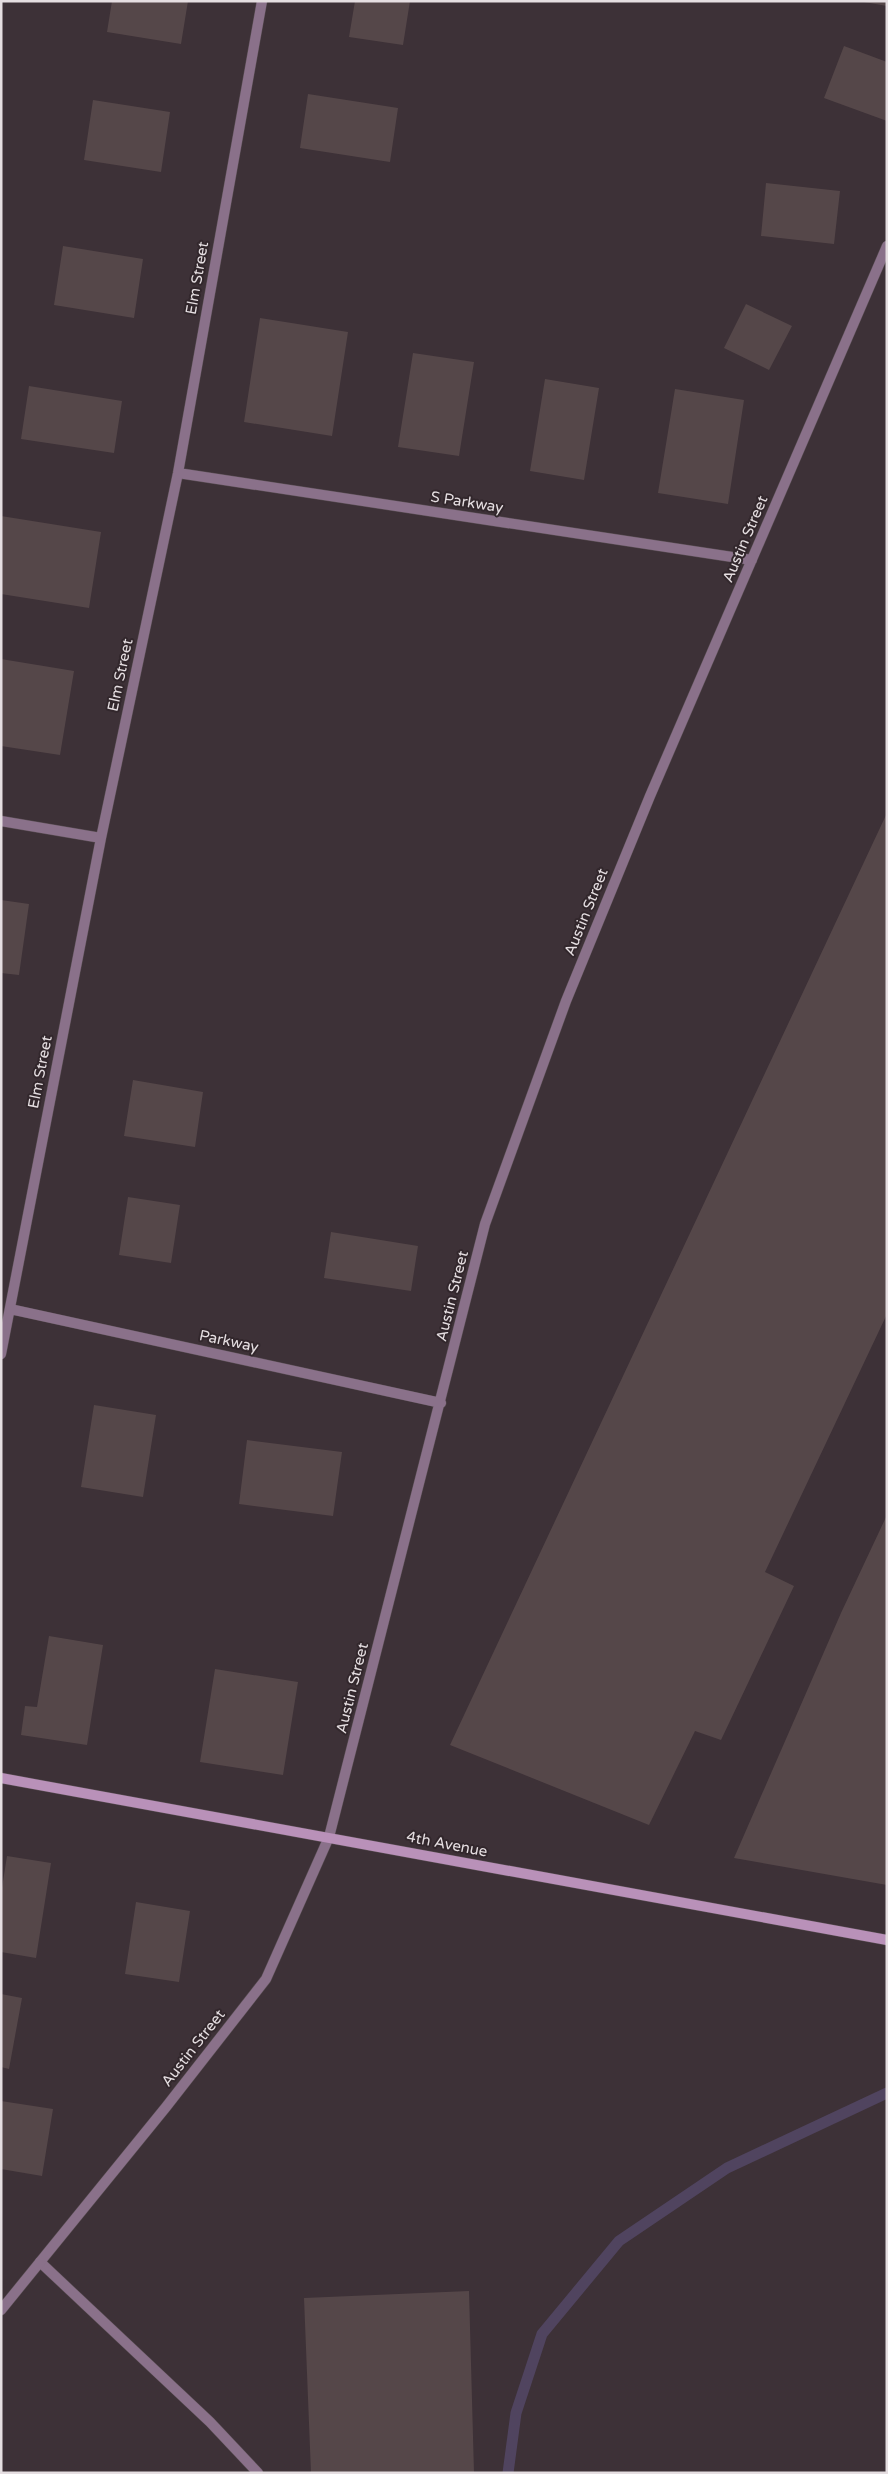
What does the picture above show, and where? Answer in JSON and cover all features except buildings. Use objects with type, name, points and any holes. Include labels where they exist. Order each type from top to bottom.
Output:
[{"type":"street","name":"Elm Street","points":[[1,1354],[101,838],[178,473],[262,1]]},
{"type":"street","name":"Austin Street","points":[[1,2310],[166,2107],[266,1979],[329,1837],[441,1403],[485,1224],[566,1002],[650,796],[887,246]]},
{"type":"street","name":"S Parkway","points":[[178,473],[752,560]]},
{"type":"street","points":[[1,820],[101,838]]},
{"type":"street","name":"Parkway","points":[[10,1309],[441,1403]]},
{"type":"street","name":"4th Avenue","points":[[1,1778],[887,1940]]},
{"type":"street","points":[[40,2262],[210,2422],[258,2473]]},
{"type":"waterway","points":[[508,2473],[516,2413],[542,2334],[619,2241],[727,2168],[887,2093]]}]
